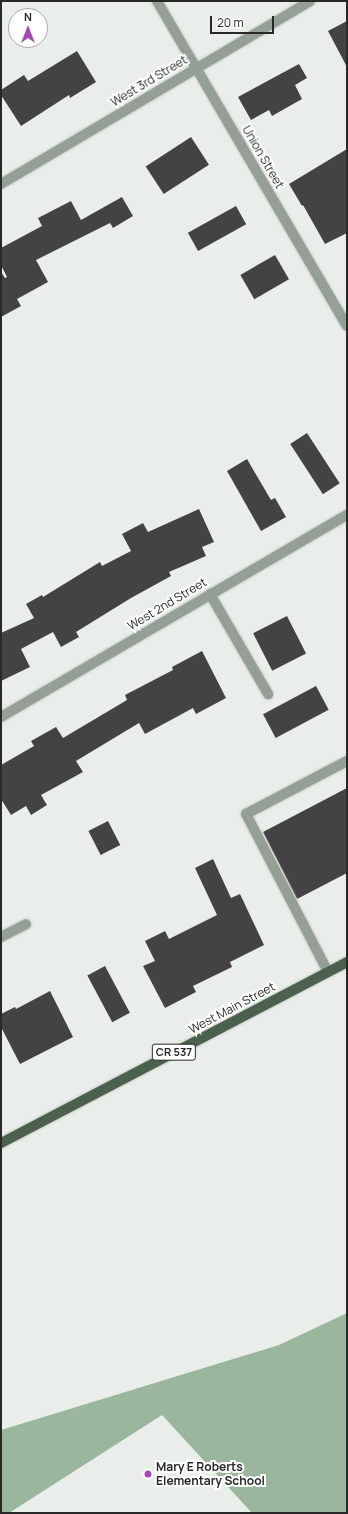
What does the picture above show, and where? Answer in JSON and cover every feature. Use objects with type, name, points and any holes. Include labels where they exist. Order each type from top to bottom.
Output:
[{"type":"main road","name":"West Main Street","points":[[1,1143],[347,962]]},
{"type":"street","name":"Union Street","points":[[156,1],[347,326]]},
{"type":"street","name":"West 3rd Street","points":[[1,184],[307,2]]},
{"type":"street","name":"West 2nd Street","points":[[1,717],[347,515]]},
{"type":"street","points":[[210,594],[268,694]]},
{"type":"street","points":[[328,972],[246,814],[347,761]]},
{"type":"street","points":[[1,937],[26,924]]},
{"type":"green space","points":[[347,1313],[347,1513],[252,1513],[162,1415],[9,1513],[1,1513],[1,1430],[279,1345]]},
{"type":"building","points":[[347,21],[347,67],[328,31]]},
{"type":"building","points":[[77,51],[96,82],[70,98],[69,95],[21,126],[1,95],[1,90],[24,75],[28,81]]},
{"type":"building","points":[[299,64],[307,78],[295,85],[302,99],[272,116],[269,110],[251,120],[238,97]]},
{"type":"building","points":[[191,137],[209,165],[164,194],[146,166]]},
{"type":"building","points":[[347,149],[347,233],[325,244],[303,205],[302,206],[289,184]]},
{"type":"building","points":[[122,197],[133,216],[113,228],[110,223],[36,260],[48,282],[17,299],[21,306],[1,317],[1,272],[5,278],[7,277],[1,265],[1,248],[42,226],[38,218],[71,201],[81,220]]},
{"type":"building","points":[[236,206],[246,224],[198,251],[188,233]]},
{"type":"building","points":[[275,255],[289,279],[254,299],[240,275]]},
{"type":"building","points":[[307,433],[340,483],[323,494],[290,444]]},
{"type":"building","points":[[247,459],[271,500],[275,498],[286,517],[261,531],[227,471]]},
{"type":"building","points":[[199,509],[214,542],[202,547],[206,556],[169,572],[171,576],[131,598],[76,632],[79,637],[61,647],[53,632],[21,649],[30,667],[1,681],[1,633],[34,618],[26,604],[42,595],[43,597],[100,562],[102,566],[131,551],[122,534],[143,523],[148,532]]},
{"type":"building","points":[[287,616],[306,653],[272,671],[253,633]]},
{"type":"building","points":[[202,651],[226,698],[196,714],[193,708],[145,734],[139,723],[76,761],[83,772],[41,795],[47,805],[31,815],[26,806],[11,815],[1,799],[1,765],[34,746],[31,741],[56,727],[63,738],[127,700],[125,695],[173,670],[172,667]]},
{"type":"building","points":[[316,686],[329,710],[276,738],[263,714]]},
{"type":"building","points":[[347,788],[347,873],[297,899],[263,832]]},
{"type":"building","points":[[108,821],[120,845],[101,855],[88,831]]},
{"type":"building","points":[[213,859],[231,898],[240,894],[264,945],[230,962],[232,967],[193,986],[196,992],[165,1008],[143,966],[155,961],[145,941],[165,931],[169,939],[217,915],[195,868]]},
{"type":"building","points":[[105,966],[130,1013],[112,1022],[87,975]]},
{"type":"building","points":[[50,991],[73,1037],[20,1064],[1,1027],[1,1014],[15,1007],[16,1009]]},
{"type":"place","name":"Mary E Roberts Elementary School","points":[[148,1474]]}]
